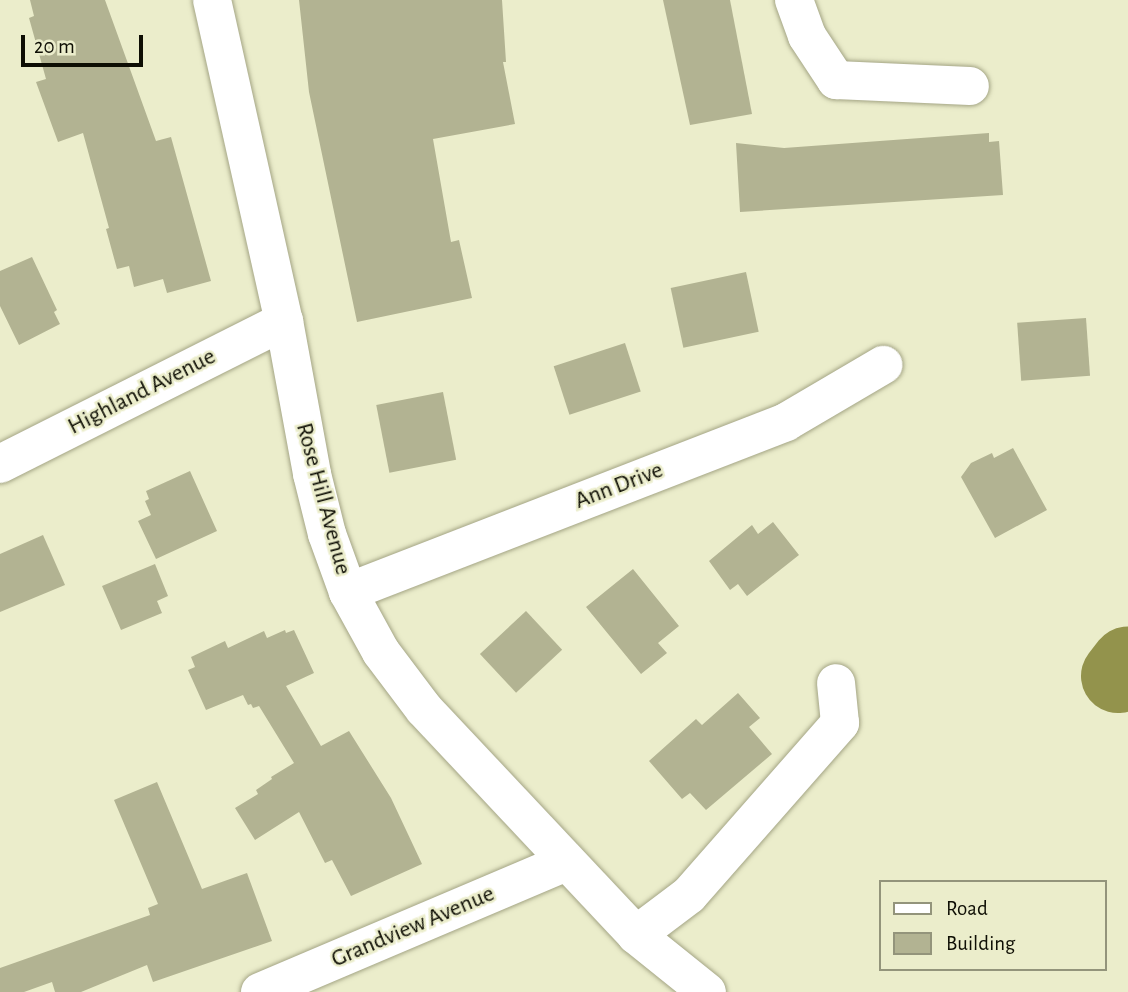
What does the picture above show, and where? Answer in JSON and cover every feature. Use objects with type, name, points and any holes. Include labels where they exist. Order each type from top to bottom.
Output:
[{"type":"street","name":"Rose Hill Avenue","points":[[212,0],[284,321],[312,474],[327,534],[348,592],[381,652],[424,709],[636,934],[707,992]]},
{"type":"street","points":[[794,0],[807,36],[836,80],[970,86]]},
{"type":"street","name":"Highland Avenue","points":[[0,464],[284,321]]},
{"type":"street","name":"Ann Drive","points":[[348,592],[786,422],[883,365]]},
{"type":"street","points":[[636,934],[689,895],[839,723],[836,683]]},
{"type":"street","name":"Grandview Avenue","points":[[260,992],[566,862]]},
{"type":"building","points":[[30,0],[105,0],[156,141],[171,137],[211,281],[167,293],[163,279],[134,287],[129,266],[117,269],[106,229],[109,228],[83,133],[58,142],[36,82],[46,79],[29,18],[34,16]]},
{"type":"building","points":[[299,0],[502,0],[506,62],[503,62],[515,124],[433,139],[451,242],[459,240],[472,298],[357,322],[309,92]]},
{"type":"building","points":[[663,0],[730,0],[752,114],[690,125]]},
{"type":"building","points":[[989,133],[989,142],[999,141],[1003,195],[740,212],[736,143],[784,148]]},
{"type":"building","points":[[32,257],[57,310],[54,312],[60,324],[19,345],[0,306],[0,271]]},
{"type":"building","points":[[746,272],[759,332],[683,348],[671,288]]},
{"type":"building","points":[[1086,318],[1090,376],[1021,381],[1017,323]]},
{"type":"building","points":[[625,343],[641,392],[569,415],[554,366]]},
{"type":"building","points":[[443,392],[456,460],[389,473],[376,405]]},
{"type":"building","points":[[1013,448],[1047,510],[995,538],[961,477],[971,463],[992,453],[994,458]]},
{"type":"building","points":[[190,471],[217,531],[156,559],[138,521],[151,515],[145,501],[149,499],[146,491]]},
{"type":"building","points":[[773,522],[799,555],[747,596],[738,584],[730,590],[709,561],[752,525],[758,534]]},
{"type":"building","points":[[43,535],[65,585],[0,612],[0,554]]},
{"type":"building","points":[[155,564],[168,596],[157,601],[162,613],[121,630],[102,586]]},
{"type":"building","points":[[633,569],[679,626],[658,643],[667,653],[641,674],[586,607]]},
{"type":"building","points":[[526,611],[562,650],[516,693],[480,654]]},
{"type":"building","points":[[285,630],[286,633],[294,630],[314,673],[286,686],[321,746],[349,731],[391,798],[422,864],[351,896],[332,860],[325,863],[299,812],[255,840],[235,808],[258,794],[256,790],[272,779],[271,777],[294,763],[259,706],[253,708],[251,704],[248,705],[243,695],[206,710],[188,670],[195,667],[191,657],[225,641],[228,648],[264,631],[267,638]]},
{"type":"building","points":[[738,693],[760,718],[749,727],[772,754],[706,810],[690,793],[682,799],[649,761],[696,719],[702,725]]},
{"type":"building","points":[[157,782],[202,889],[247,873],[272,941],[153,982],[147,965],[81,992],[55,992],[52,982],[24,992],[0,992],[0,968],[150,915],[148,908],[158,904],[114,800]]},
{"type":"waterway","points":[[1118,676],[1128,663]]}]
